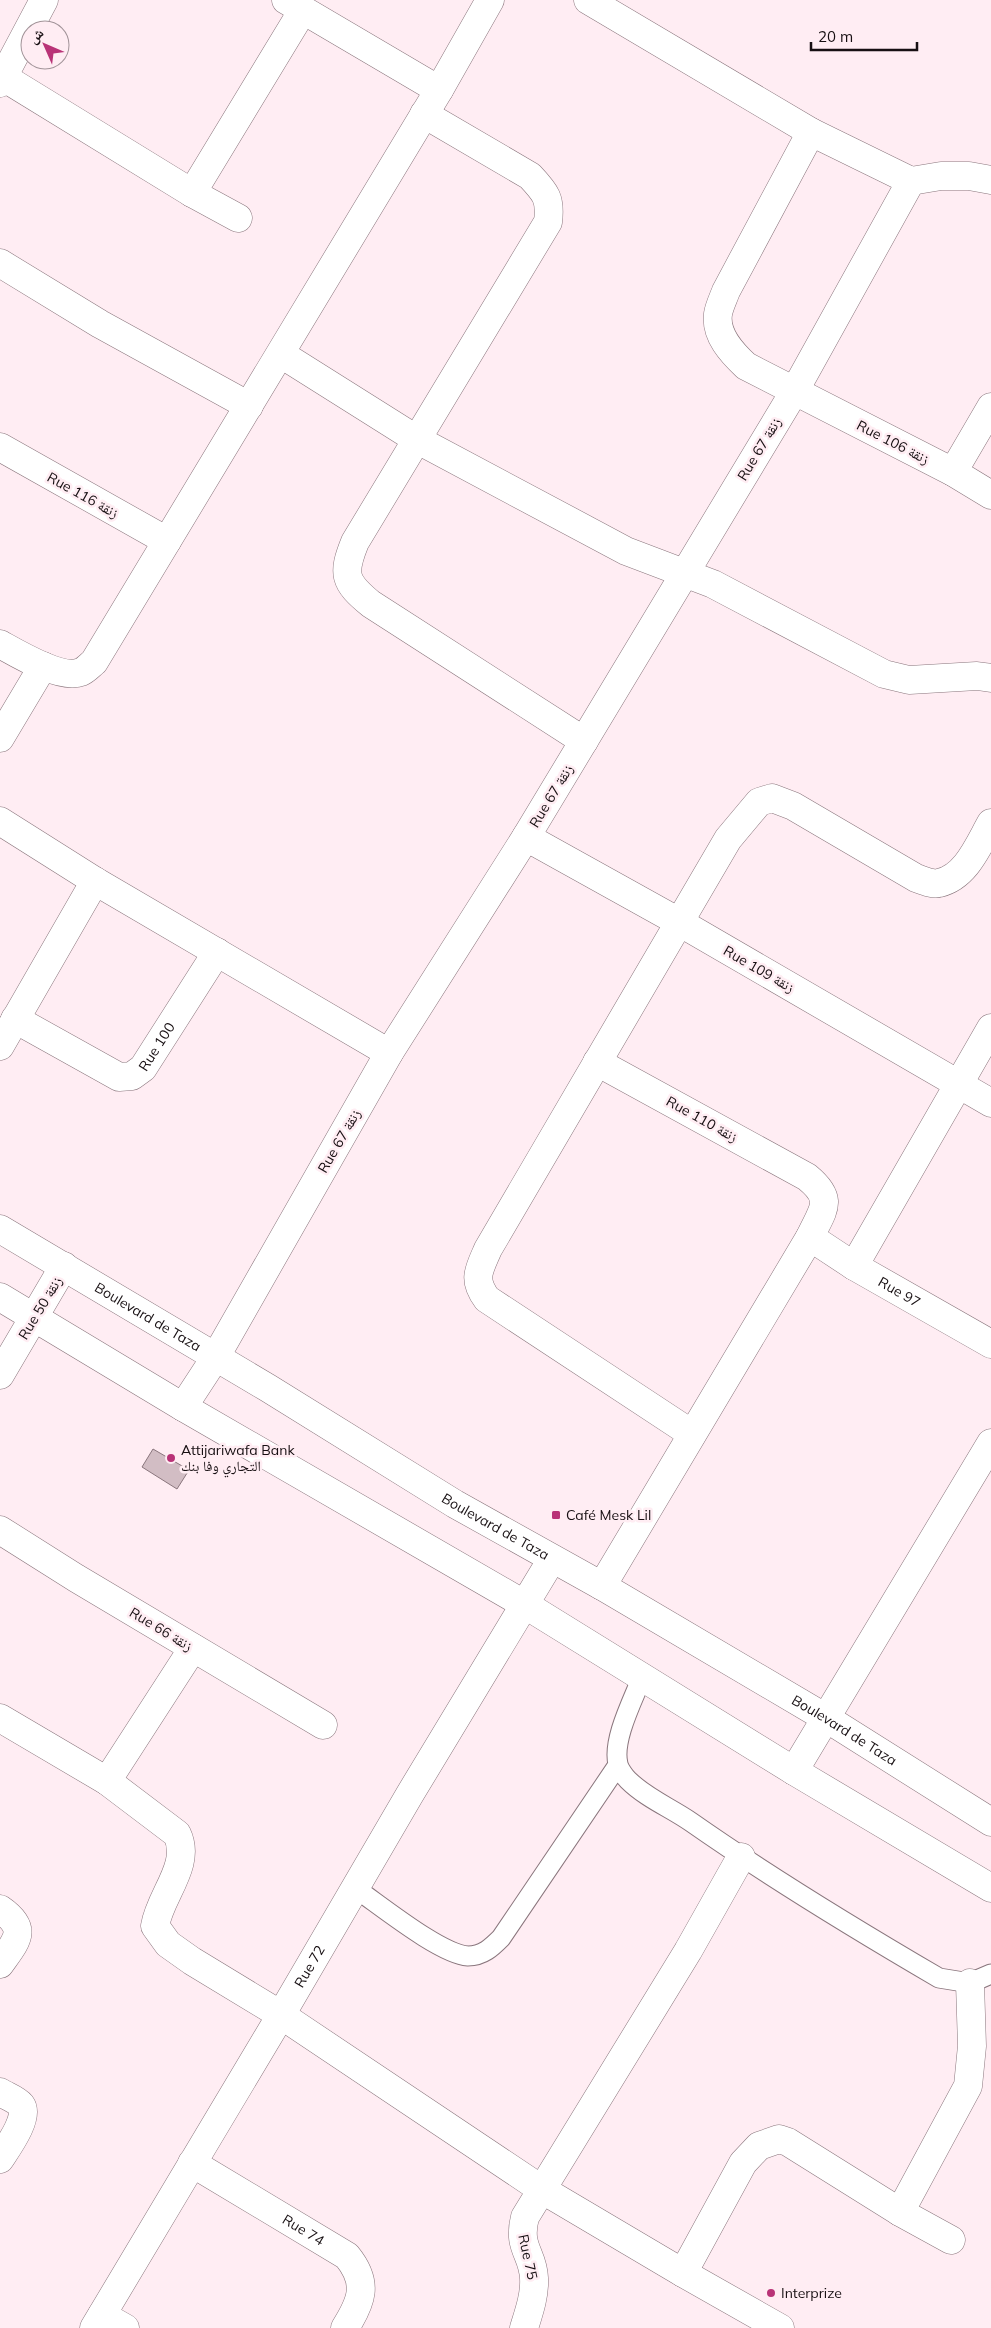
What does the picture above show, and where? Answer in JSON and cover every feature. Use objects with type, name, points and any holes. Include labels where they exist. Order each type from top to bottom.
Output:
[{"type":"street","points":[[44,0],[2,80],[192,193],[238,218]]},
{"type":"street","points":[[0,644],[43,666],[72,674],[82,672],[94,662],[439,90],[490,0]]},
{"type":"street","points":[[588,0],[811,132],[911,181],[941,176],[969,176],[991,180]]},
{"type":"street","points":[[192,193],[295,5],[439,90]]},
{"type":"street","points":[[424,114],[530,176],[544,190],[550,206],[548,222],[355,542],[347,562],[346,576],[354,590],[371,604],[584,741]]},
{"type":"street","name":"Rue 106 زنقة","points":[[811,132],[726,291],[718,315],[720,331],[730,351],[746,366],[953,472],[991,494]]},
{"type":"street","name":"Rue 67 زنقة","points":[[183,1407],[216,1358],[389,1053],[526,837],[794,392],[911,181]]},
{"type":"street","points":[[0,263],[100,324],[249,406]]},
{"type":"street","points":[[281,354],[416,439],[626,551],[713,584],[884,674],[909,680],[977,676],[991,678]]},
{"type":"street","points":[[953,472],[991,407]]},
{"type":"street","name":"Rue 116 زنقة","points":[[0,447],[167,541]]},
{"type":"street","points":[[0,738],[43,666]]},
{"type":"street","points":[[692,1434],[488,1299],[479,1288],[477,1273],[488,1249],[728,839],[758,802],[772,798],[793,806],[916,878],[937,884],[955,876],[970,860],[991,824]]},
{"type":"street","points":[[0,821],[95,881],[389,1053]]},
{"type":"street","name":"Rue 109 زنقة","points":[[526,837],[679,922],[991,1103]]},
{"type":"street","points":[[0,1046],[95,881]]},
{"type":"street","name":"Rue 100","points":[[15,1019],[119,1077],[132,1076],[143,1068],[217,952]]},
{"type":"street","points":[[854,1266],[991,1028]]},
{"type":"street","name":"Rue 110 زنقة","points":[[597,1062],[807,1177],[820,1188],[824,1194],[825,1202],[810,1238],[602,1586]]},
{"type":"street","name":"Boulevard de Taza","points":[[0,1229],[455,1504],[602,1586],[826,1718],[991,1822]]},
{"type":"street","name":"Rue 97","points":[[810,1238],[854,1266],[991,1344]]},
{"type":"street","name":"Rue 50 زنقة","points":[[0,1375],[64,1266]]},
{"type":"street","points":[[0,1297],[183,1407],[524,1604],[794,1771],[991,1888]]},
{"type":"street","points":[[794,1771],[991,1444]]},
{"type":"street","name":"Rue 66 زنقة","points":[[0,1530],[323,1725]]},
{"type":"street","name":"Rue 72","points":[[98,2321],[552,1559]]},
{"type":"street","points":[[107,1781],[193,1648]]},
{"type":"street","points":[[0,1718],[107,1781],[172,1828],[182,1843],[182,1853],[175,1877],[157,1914],[155,1926],[168,1944],[192,1961],[281,2015],[541,2189],[780,2328]]},
{"type":"street","name":"Rue 75","points":[[524,2328],[531,2304],[534,2276],[522,2240],[525,2217],[688,1951],[741,1857]]},
{"type":"street","points":[[0,1908],[14,1918],[18,1930],[14,1943],[0,1964]]},
{"type":"street","points":[[900,2212],[968,2086],[980,1979]]},
{"type":"street","points":[[0,2092],[20,2104],[23,2117],[0,2159]]},
{"type":"street","points":[[683,2273],[743,2163],[759,2146],[778,2139],[788,2142],[900,2212],[951,2240]]},
{"type":"street","name":"Rue 74","points":[[192,2163],[347,2256],[357,2268],[362,2293],[354,2313],[345,2328]]},
{"type":"street","points":[[98,2321],[125,2328]]},
{"type":"lane","points":[[642,1677],[618,1747],[618,1765],[628,1780],[741,1857],[939,1978],[980,1979]]},
{"type":"lane","points":[[355,1888],[431,1940],[453,1952],[468,1956],[489,1951],[501,1938],[618,1765]]},
{"type":"building","points":[[153,1449],[189,1470],[177,1489],[142,1467]]},
{"type":"place","name":"Attijariwafa Bank التجاري وفا بنك","points":[[171,1458]]},
{"type":"place","name":"Café Mesk Lil","points":[[556,1515]]},
{"type":"place","name":"Interprize","points":[[771,2293]]}]
